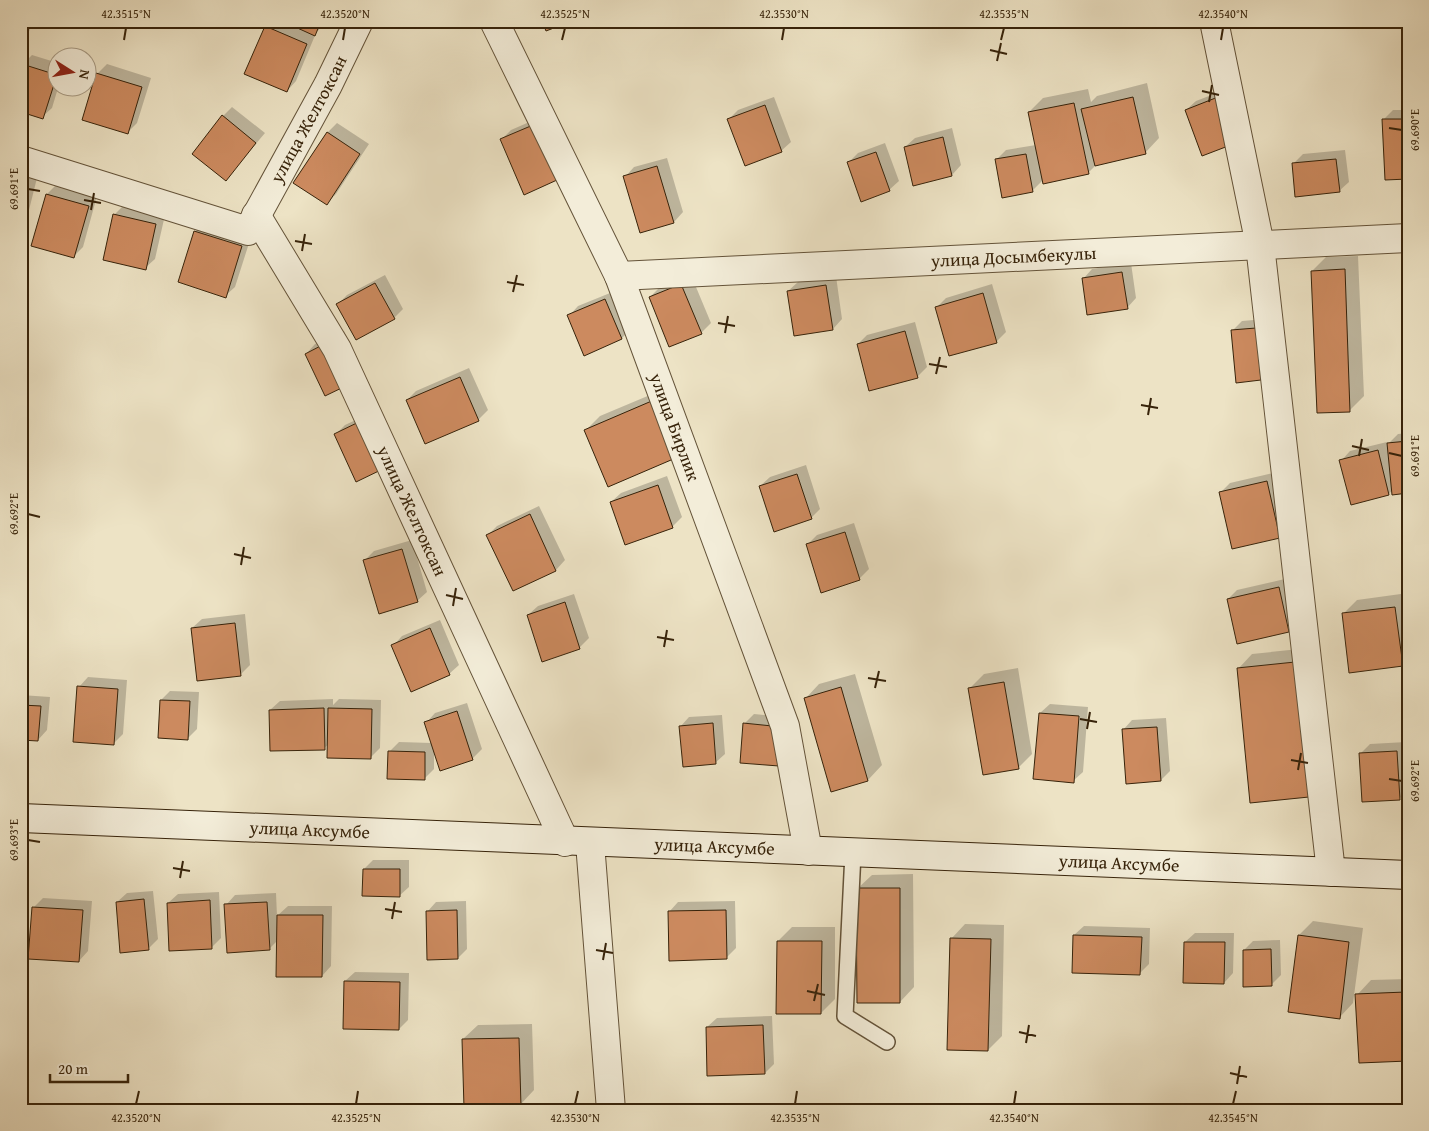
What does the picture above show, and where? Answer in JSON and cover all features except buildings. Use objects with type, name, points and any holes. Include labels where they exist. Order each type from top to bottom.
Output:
[{"type":"street","name":"улица Желтоксан","points":[[21,160],[248,231],[328,85],[359,21]]},
{"type":"street","name":"улица Бирлик","points":[[494,21],[619,276],[784,726],[808,851]]},
{"type":"street","points":[[1214,21],[1260,245],[1331,872]]},
{"type":"street","name":"улица Желтоксан","points":[[256,215],[337,350],[577,842]]},
{"type":"street","name":"улица Досымбекулы","points":[[619,276],[1408,238]]},
{"type":"street","name":"улица Аксумбе","points":[[21,818],[1408,875]]},
{"type":"street","points":[[577,842],[611,1110]]},
{"type":"lane","points":[[853,853],[845,1016],[887,1042]]}]
